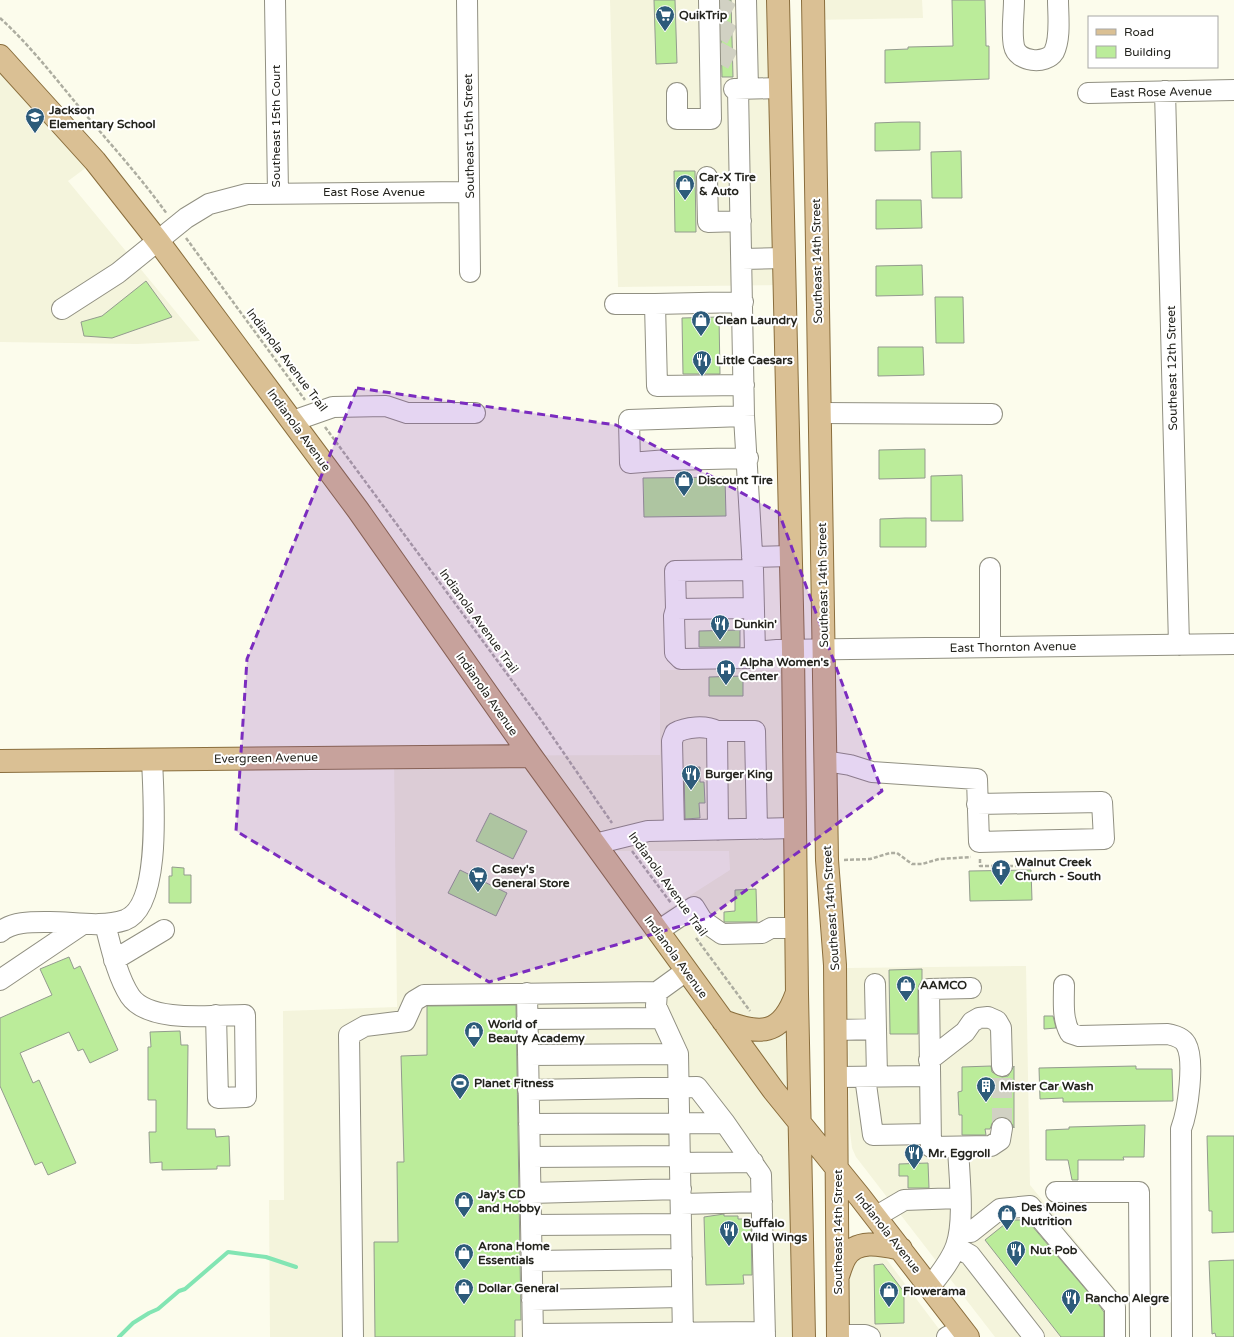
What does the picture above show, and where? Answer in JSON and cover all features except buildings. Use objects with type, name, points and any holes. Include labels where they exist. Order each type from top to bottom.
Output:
[{"type":"main road","points":[[778,0],[793,650],[797,994],[808,1332]]},
{"type":"main road","name":"Southeast 14th Street","points":[[814,0],[827,860],[835,965],[838,1170],[838,1336]]},
{"type":"main road","name":"Indianola Avenue","points":[[0,56],[94,161],[158,241],[293,421],[686,971],[782,1101],[901,1249],[959,1334]]},
{"type":"main road","points":[[784,258],[797,258],[802,261],[806,270],[808,338],[811,363],[819,382]]},
{"type":"main road","name":"Evergreen Avenue","points":[[0,761],[531,756]]},
{"type":"main road","points":[[723,1021],[748,1029],[770,1028],[779,1024],[786,1018],[797,994]]},
{"type":"main road","points":[[837,1277],[845,1256],[852,1250],[861,1246],[881,1244],[901,1249]]},
{"type":"street","name":"Southeast 15th Court","points":[[62,309],[118,273],[186,218],[215,202],[247,194],[278,193],[275,0]]},
{"type":"street","name":"Southeast 15th Street","points":[[467,0],[470,272]]},
{"type":"street","points":[[1014,0],[1014,46],[1017,54],[1025,59],[1036,60],[1046,58],[1053,53],[1057,42],[1058,0]]},
{"type":"street","points":[[726,6],[727,56],[743,89],[741,221],[744,416],[748,458],[755,652]]},
{"type":"street","points":[[677,92],[677,119],[711,119],[711,90],[727,56],[726,6]]},
{"type":"street","points":[[711,90],[780,88]]},
{"type":"street","name":"East Rose Avenue","points":[[1088,93],[1234,90]]},
{"type":"street","name":"Southeast 12th Street","points":[[1165,91],[1179,645]]},
{"type":"street","points":[[707,177],[708,222],[741,221]]},
{"type":"street","name":"East Rose Avenue","points":[[278,193],[469,192]]},
{"type":"street","points":[[742,259],[784,258]]},
{"type":"street","points":[[615,304],[743,302]]},
{"type":"street","points":[[655,304],[657,386],[744,385]]},
{"type":"street","points":[[293,421],[314,412],[333,407],[386,406],[407,413],[475,413]]},
{"type":"street","points":[[820,413],[992,414]]},
{"type":"street","points":[[744,416],[629,420],[630,463],[668,460],[748,458]]},
{"type":"street","points":[[754,608],[676,609],[675,571],[752,564],[790,556]]},
{"type":"street","points":[[990,568],[990,648]]},
{"type":"street","name":"East Thornton Avenue","points":[[676,609],[674,616],[675,653],[681,659],[751,658],[755,652],[793,650],[1234,644]]},
{"type":"street","points":[[674,830],[672,741],[675,733],[683,728],[711,728],[717,731],[756,731],[757,829]]},
{"type":"street","points":[[717,731],[718,830]]},
{"type":"street","points":[[0,932],[27,922],[105,924],[126,919],[140,907],[148,889],[152,864],[152,759]]},
{"type":"street","points":[[825,761],[850,765],[872,772],[977,779],[977,804],[979,850],[1104,839],[1102,802],[977,804]]},
{"type":"street","points":[[595,844],[622,836],[648,831],[794,828]]},
{"type":"street","points":[[658,932],[694,906],[702,920],[722,934],[762,933],[771,928],[796,928]]},
{"type":"street","points":[[0,980],[83,924]]},
{"type":"street","points":[[105,924],[114,960],[130,997],[141,1007],[156,1013],[189,1016],[216,1015]]},
{"type":"street","points":[[114,960],[164,930]]},
{"type":"street","points":[[353,1337],[350,1035],[365,1026],[405,1022],[414,1001],[424,995],[657,992],[686,971]]},
{"type":"street","points":[[875,984],[876,1029],[871,1076],[873,1135],[930,1134]]},
{"type":"street","points":[[1064,985],[1066,1026],[1070,1033],[1078,1036],[1168,1034],[1180,1037],[1186,1044],[1189,1053],[1189,1099],[1187,1116],[1182,1129],[1182,1337]]},
{"type":"street","points":[[971,988],[929,989],[931,1147],[990,1146],[1000,1140],[1002,1128]]},
{"type":"street","points":[[657,992],[656,1006],[660,1018],[678,1054],[683,1335]]},
{"type":"street","points":[[527,993],[528,1090],[533,1336],[765,1335],[761,1175],[725,1123],[697,1087],[528,1090]]},
{"type":"street","points":[[837,1077],[871,1076],[930,1064],[965,1032],[972,1022],[979,1018],[988,1017],[997,1021],[1001,1028],[1002,1066]]},
{"type":"street","points":[[527,1019],[660,1018]]},
{"type":"street","points":[[836,1030],[876,1029]]},
{"type":"street","points":[[528,1055],[678,1054]]},
{"type":"street","points":[[529,1124],[725,1123]]},
{"type":"street","points":[[929,1288],[958,1239],[958,1147]]},
{"type":"street","points":[[530,1156],[753,1162]]},
{"type":"street","points":[[530,1192],[681,1196],[762,1202]]},
{"type":"street","points":[[1056,1192],[1139,1192],[1140,1337]]},
{"type":"street","points":[[875,1217],[904,1200],[959,1198]]},
{"type":"street","points":[[958,1239],[971,1232],[1000,1209],[1030,1206],[1114,1307],[1115,1337]]},
{"type":"street","points":[[531,1226],[681,1224]]},
{"type":"street","points":[[958,1239],[1034,1337]]},
{"type":"street","points":[[531,1261],[682,1259]]},
{"type":"street","points":[[532,1300],[682,1297]]},
{"type":"street","points":[[838,1336],[865,1335],[870,1337]]},
{"type":"path","points":[[0,18],[23,41],[122,156],[168,216]]},
{"type":"path","name":"Indianola Avenue Trail","points":[[184,236],[541,720],[622,836],[753,1015]]},
{"type":"path","points":[[827,860],[870,859],[890,853],[897,853],[912,864],[922,864],[979,850],[980,866],[1020,866]]},
{"type":"highlighted area","points":[[357,388],[616,425],[779,513],[882,791],[708,918],[489,982],[236,831],[247,659]]},
{"type":"shaded area","points":[[610,0],[778,0],[784,285],[618,287]]},
{"type":"shaded area","points":[[813,0],[922,0],[923,18],[813,20]]},
{"type":"shaded area","points":[[0,56],[95,161],[68,181],[200,341],[137,344],[0,342]]},
{"type":"shaded area","points":[[660,670],[793,670],[802,1337],[270,1337],[269,1200],[284,1200],[283,1011],[397,1007],[394,756],[660,755]],"holes":[[[601,851],[729,851],[730,870],[650,921]]]},
{"type":"shaded area","points":[[1026,966],[1030,1185],[1123,1299],[1124,1337],[995,1337],[856,1157],[852,1148],[850,1132],[847,968]]},
{"type":"shaded area","points":[[865,1252],[884,1256],[945,1337],[850,1337],[849,1272],[852,1265]]},
{"type":"waterway","points":[[119,1337],[133,1323],[158,1309],[179,1291],[185,1289],[228,1252],[266,1257],[296,1267]]},
{"type":"tunnel","points":[[715,4],[731,13]]},
{"type":"tunnel","points":[[716,26],[732,35]]},
{"type":"tunnel","points":[[717,51],[733,60]]},
{"type":"tunnel","points":[[1002,1066],[1002,1128]]},
{"type":"place","name":"QuikTrip","points":[[665,32]]},
{"type":"place","name":"Jackson Elementary School","points":[[35,134]]},
{"type":"place","name":"Car-X Tire & Auto","points":[[685,201]]},
{"type":"place","name":"Clean Laundry","points":[[701,337]]},
{"type":"place","name":"Little Caesars","points":[[702,377]]},
{"type":"place","name":"Discount Tire","points":[[684,497]]},
{"type":"place","name":"Dunkin'","points":[[720,641]]},
{"type":"place","name":"Alpha Women's Center","points":[[726,686]]},
{"type":"place","name":"Burger King","points":[[691,791]]},
{"type":"place","name":"Walnut Creek Church - South","points":[[1001,886]]},
{"type":"place","name":"Casey's General Store","points":[[478,893]]},
{"type":"place","name":"AAMCO","points":[[906,1002]]},
{"type":"place","name":"World of Beauty Academy","points":[[474,1048]]},
{"type":"place","name":"Planet Fitness","points":[[460,1100]]},
{"type":"place","name":"Mister Car Wash","points":[[986,1103]]},
{"type":"place","name":"Mr. Eggroll","points":[[914,1170]]},
{"type":"place","name":"Jay's CD and Hobby","points":[[464,1218]]},
{"type":"place","name":"Des Moines Nutrition","points":[[1007,1231]]},
{"type":"place","name":"Buffalo Wild Wings","points":[[729,1247]]},
{"type":"place","name":"Nut Pob","points":[[1016,1267]]},
{"type":"place","name":"Arona Home Essentials","points":[[464,1270]]},
{"type":"place","name":"Dollar General","points":[[464,1305]]},
{"type":"place","name":"Flowerama","points":[[889,1308]]},
{"type":"place","name":"Rancho Alegre","points":[[1071,1315]]}]
